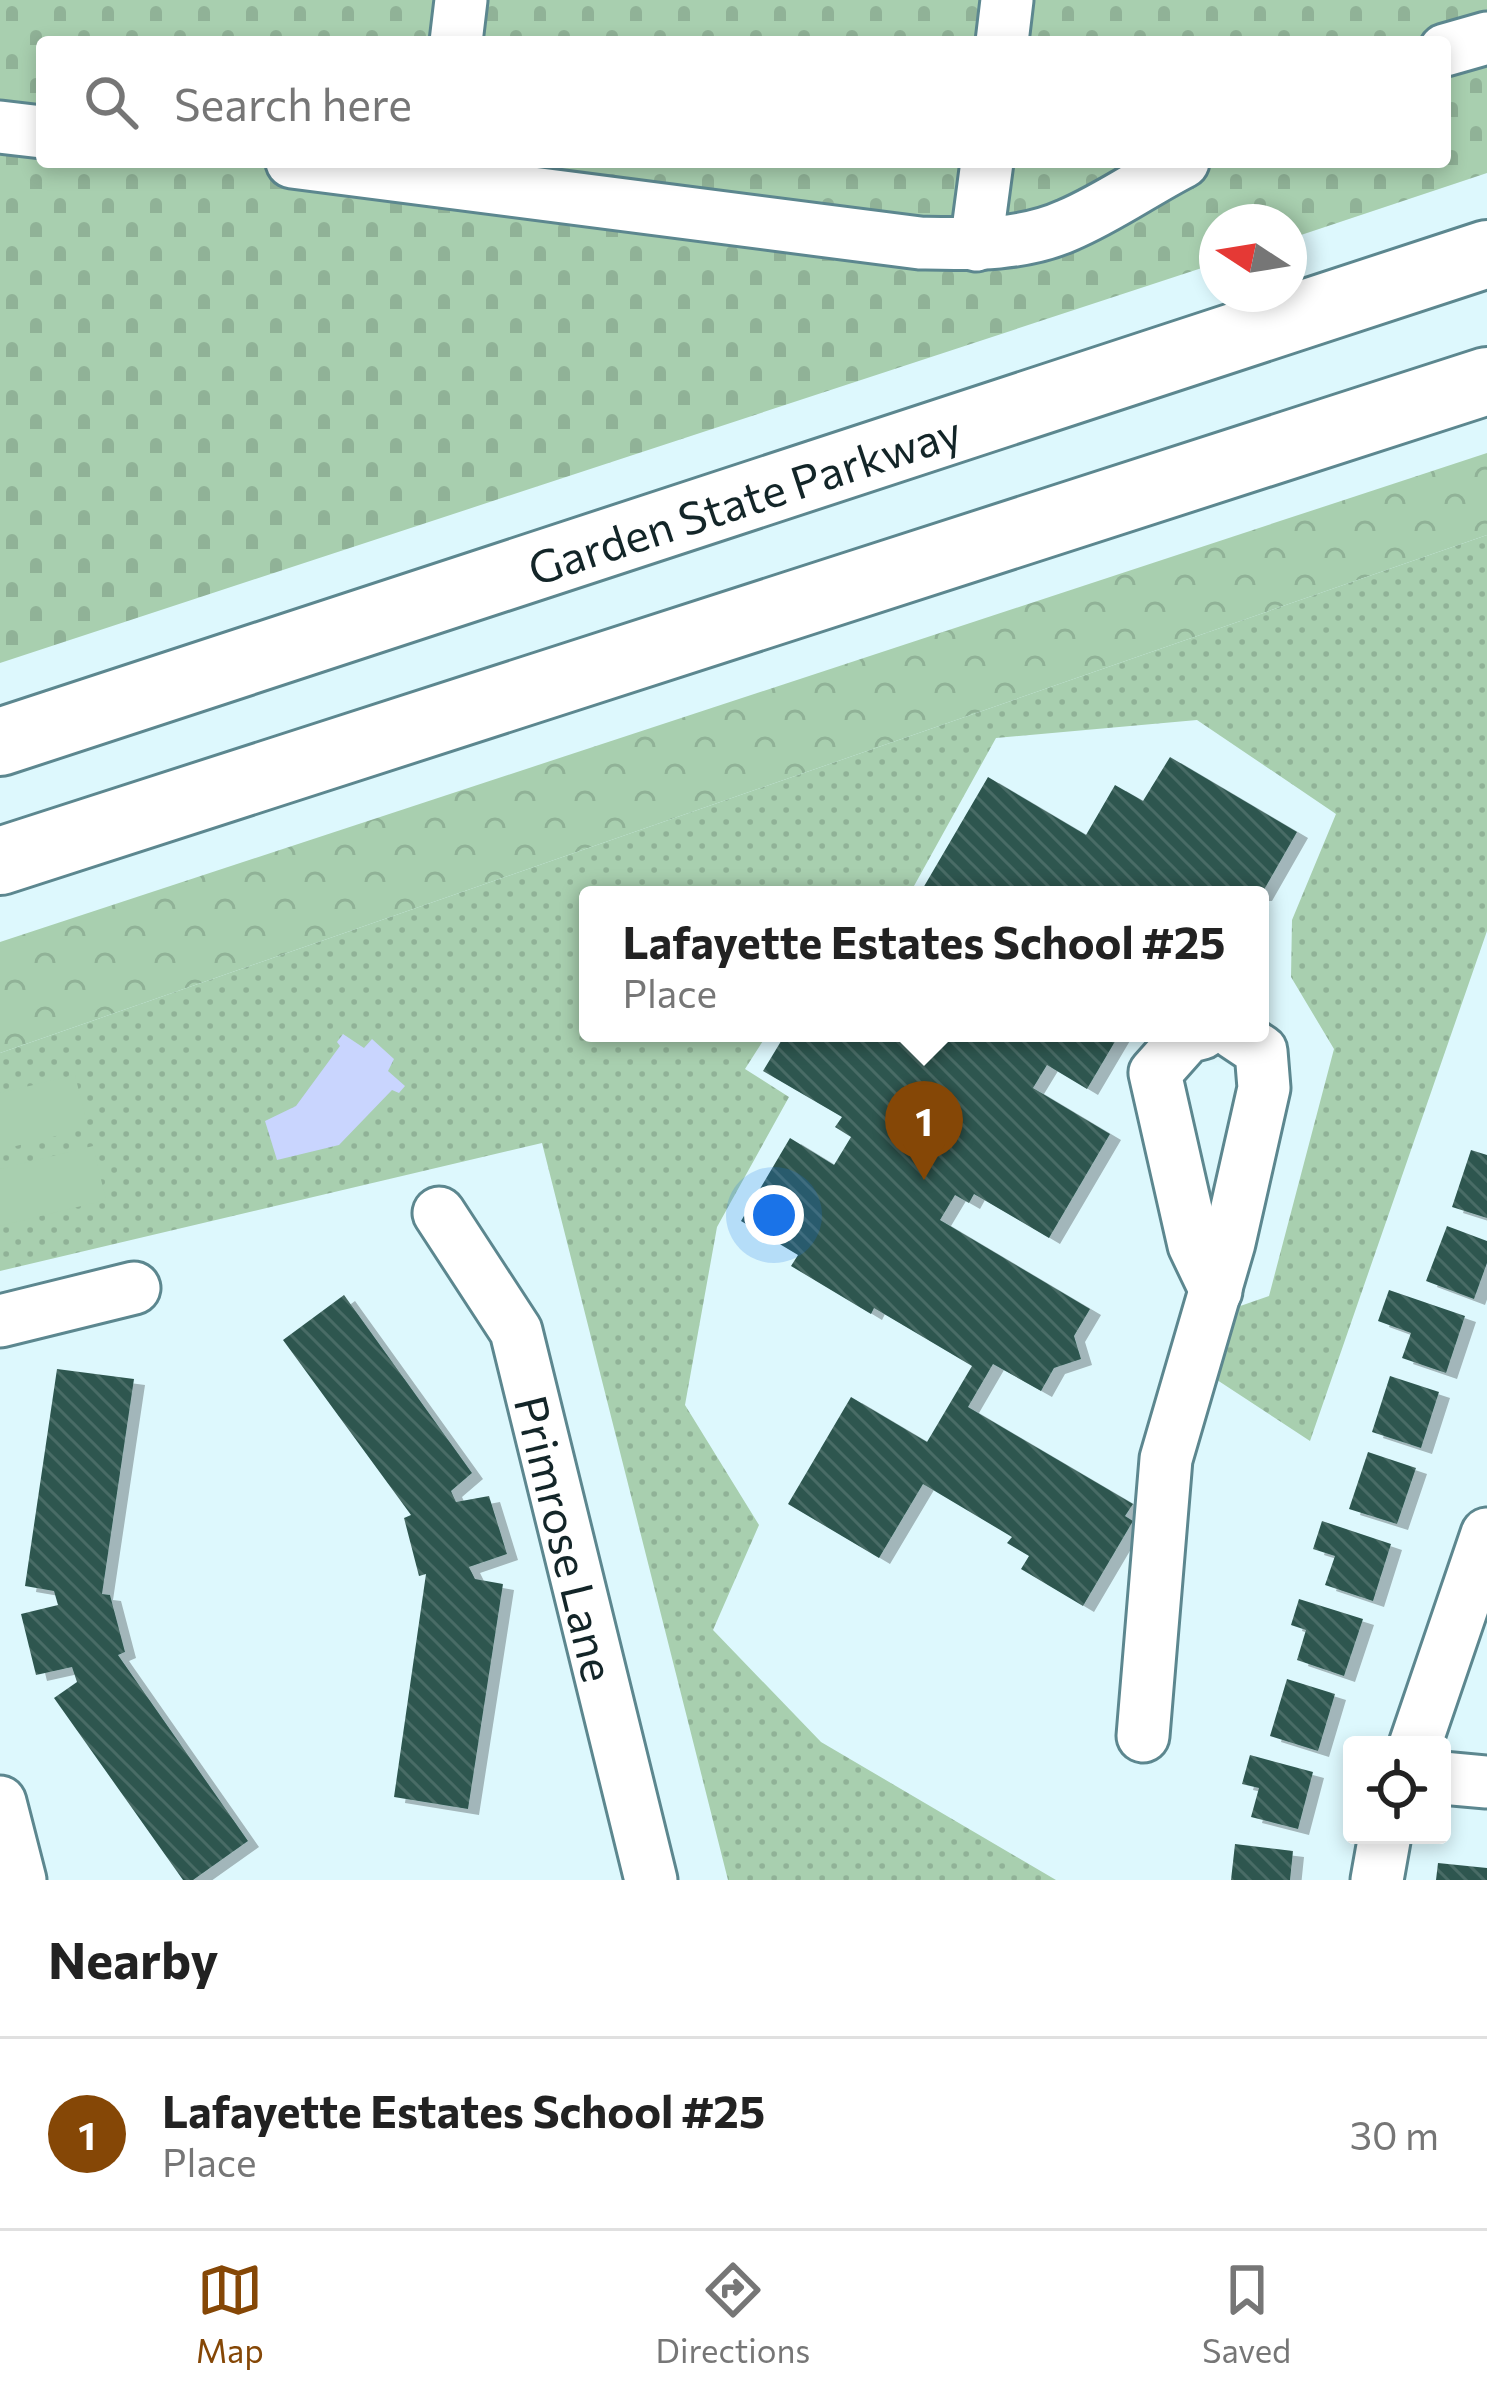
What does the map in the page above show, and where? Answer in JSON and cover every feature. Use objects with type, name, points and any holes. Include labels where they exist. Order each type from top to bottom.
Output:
[{"type":"highway","name":"Garden State Parkway","points":[[0,742],[1487,254]]},
{"type":"highway","points":[[0,861],[1487,381]]},
{"type":"street","points":[[457,36],[461,0]]},
{"type":"street","points":[[1003,36],[1007,0]]},
{"type":"street","points":[[1451,48],[1487,38]]},
{"type":"street","points":[[0,127],[36,131]]},
{"type":"street","points":[[391,168],[441,171],[920,243],[976,244],[1022,239],[1066,226],[1172,168]]},
{"type":"street","points":[[976,244],[985,168]]},
{"type":"street","points":[[1183,1042],[1155,1073],[1194,1245],[1216,1291]]},
{"type":"street","points":[[1143,1736],[1166,1459],[1216,1291],[1264,1088],[1261,1051],[1248,1042]]},
{"type":"street","name":"Primrose Lane","points":[[440,1214],[516,1331],[651,1880]]},
{"type":"street","points":[[0,1321],[134,1288]]},
{"type":"street","points":[[1418,1736],[1487,1534]]},
{"type":"street","points":[[1451,1779],[1487,1782]]},
{"type":"street","points":[[0,1802],[20,1880]]},
{"type":"street","points":[[1377,1880],[1383,1844]]},
{"type":"green space","points":[[0,0],[1487,0],[1487,173],[1307,233],[1307,204],[1199,204],[1199,269],[0,663]]},
{"type":"green space","points":[[1487,453],[1487,535],[0,1053],[0,942]]},
{"type":"green space","points":[[1487,535],[1487,931],[1310,1441],[1211,1376],[1223,1312],[1269,1296],[1334,1049],[1291,977],[1292,920],[1336,814],[1197,720],[996,738],[914,886],[579,886],[579,1042],[762,1042],[745,1069],[789,1097],[717,1227],[685,1405],[759,1525],[713,1630],[821,1742],[1056,1880],[728,1880],[542,1143],[0,1271],[0,1053]]},
{"type":"green space","points":[[75,1075],[88,1128],[0,1150],[0,1093]]},
{"type":"green space","points":[[93,1146],[106,1200],[0,1226],[0,1169]]},
{"type":"water","points":[[343,1034],[364,1048],[372,1039],[394,1059],[388,1071],[405,1086],[399,1093],[392,1090],[339,1145],[277,1160],[265,1121],[296,1106],[340,1046],[337,1042]]},
{"type":"building","points":[[1170,757],[1297,832],[1266,886],[924,886],[988,777],[1086,835],[1115,785],[1143,801]]},
{"type":"building","points":[[781,1042],[1115,1042],[1087,1089],[1047,1065],[1033,1088],[1110,1134],[1049,1238],[974,1194],[969,1203],[955,1195],[940,1220],[1090,1309],[1074,1336],[1081,1359],[1054,1368],[1041,1391],[993,1364],[968,1407],[1133,1504],[1125,1516],[1133,1521],[1083,1606],[1021,1569],[1029,1556],[1007,1543],[1012,1537],[923,1484],[879,1558],[788,1504],[851,1397],[927,1442],[972,1366],[791,1266],[798,1255],[741,1221],[790,1138],[834,1165],[851,1137],[835,1127],[842,1117],[763,1071]]},
{"type":"building","points":[[1471,1150],[1487,1155],[1487,1218],[1452,1207]]},
{"type":"building","points":[[1447,1226],[1487,1241],[1487,1263],[1474,1299],[1426,1281]]},
{"type":"building","points":[[1389,1290],[1465,1316],[1446,1373],[1402,1358],[1411,1333],[1378,1321]]},
{"type":"building","points":[[344,1295],[472,1473],[451,1491],[456,1502],[489,1496],[507,1554],[469,1567],[475,1579],[503,1584],[468,1809],[394,1797],[426,1574],[419,1576],[404,1518],[411,1515],[283,1340]]},
{"type":"building","points":[[57,1369],[134,1379],[102,1594],[110,1595],[125,1652],[118,1655],[248,1841],[193,1880],[183,1880],[54,1698],[77,1682],[72,1667],[36,1675],[21,1614],[58,1605],[54,1591],[25,1586]]},
{"type":"building","points":[[1390,1376],[1439,1392],[1421,1448],[1372,1432]]},
{"type":"building","points":[[1368,1452],[1416,1468],[1397,1524],[1349,1509]]},
{"type":"building","points":[[1322,1521],[1391,1544],[1373,1601],[1325,1585],[1335,1556],[1313,1549]]},
{"type":"building","points":[[1299,1599],[1363,1619],[1344,1676],[1297,1660],[1306,1630],[1291,1625]]},
{"type":"building","points":[[1287,1679],[1335,1694],[1318,1751],[1270,1736]]},
{"type":"building","points":[[1250,1755],[1313,1772],[1298,1829],[1251,1817],[1259,1788],[1242,1784]]},
{"type":"building","points":[[1235,1844],[1293,1851],[1290,1880],[1231,1880]]},
{"type":"building","points":[[1438,1863],[1487,1868],[1487,1880],[1436,1880]]},
{"type":"place","name":"Lafayette Estates School #25","points":[[924,1180]]}]
